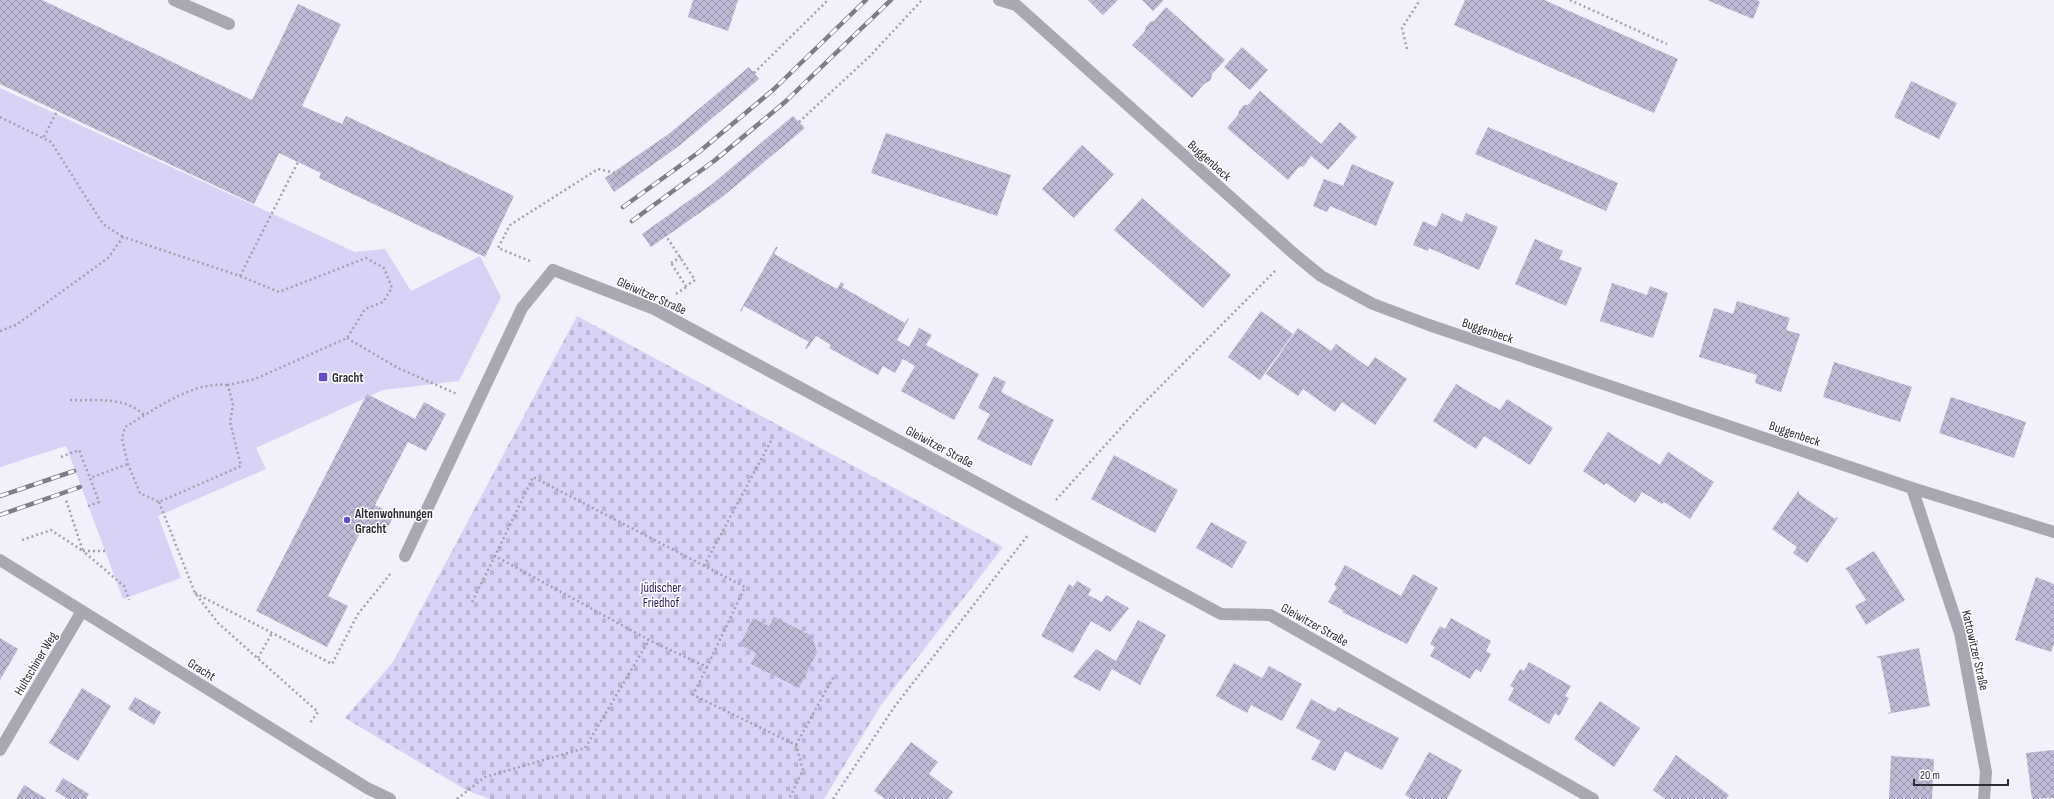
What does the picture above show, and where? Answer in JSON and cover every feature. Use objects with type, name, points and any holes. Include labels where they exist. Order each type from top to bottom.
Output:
[{"type":"street","points":[[174,0],[229,24]]},
{"type":"street","name":"Buggenbeck","points":[[999,0],[1013,3],[1293,253],[1322,276],[1373,304],[1429,325],[1912,488],[2054,532]]},
{"type":"street","points":[[405,556],[522,308],[553,270]]},
{"type":"street","name":"Gleiwitzer Straße","points":[[553,270],[654,309],[1043,516],[1221,614],[1270,615],[1593,799]]},
{"type":"street","name":"Kattowitzer Straße","points":[[1912,488],[1960,633],[1986,772],[1984,799]]},
{"type":"street","name":"Gracht","points":[[0,560],[367,788],[390,799]]},
{"type":"street","name":"Hultschiner Weg","points":[[0,750],[82,611]]},
{"type":"path","points":[[754,73],[828,0]]},
{"type":"path","points":[[799,122],[870,56],[922,0]]},
{"type":"path","points":[[1407,49],[1402,28],[1420,0]]},
{"type":"path","points":[[1570,0],[1667,44]]},
{"type":"path","points":[[44,137],[57,111]]},
{"type":"path","points":[[0,117],[44,137],[51,142],[103,224],[123,237],[240,276],[279,292],[366,258],[384,268],[392,288],[383,302],[365,309],[347,338],[255,379],[228,385],[214,384],[190,391],[125,427],[122,439],[128,464],[140,493],[159,502],[195,593],[218,623],[318,712],[310,723]]},
{"type":"path","points":[[240,276],[298,162]]},
{"type":"path","points":[[553,270],[498,248],[510,226],[598,169],[624,176]]},
{"type":"path","points":[[662,230],[679,256],[683,262],[695,280],[686,286],[671,263],[676,260],[681,256],[697,280],[678,293]]},
{"type":"path","points":[[0,331],[16,325],[108,258],[123,237]]},
{"type":"path","points":[[833,799],[895,706],[1043,516],[1136,411],[1293,253]]},
{"type":"path","points":[[347,338],[398,368],[477,402]]},
{"type":"path","points":[[159,502],[241,466],[230,422],[233,405],[228,385]]},
{"type":"path","points":[[70,400],[120,401],[137,407],[145,416]]},
{"type":"path","points":[[704,566],[772,439]]},
{"type":"path","points":[[61,457],[79,450],[99,502],[88,506]]},
{"type":"path","points":[[90,478],[128,464]]},
{"type":"path","points":[[472,602],[533,477],[744,587],[693,695],[796,745]]},
{"type":"path","points":[[66,500],[83,551]]},
{"type":"path","points":[[22,540],[51,530],[83,551],[124,586],[129,600]]},
{"type":"path","points":[[83,551],[105,552]]},
{"type":"path","points":[[195,593],[332,664],[358,614],[405,556]]},
{"type":"path","points":[[494,556],[649,640],[706,666]]},
{"type":"path","points":[[258,658],[272,633]]},
{"type":"path","points":[[457,799],[485,777],[585,748],[649,640]]},
{"type":"path","points":[[789,799],[803,770],[796,745],[834,676]]},
{"type":"green space","points":[[0,88],[355,252],[385,249],[411,291],[480,256],[501,297],[459,381],[383,390],[256,448],[266,469],[158,516],[181,578],[123,599],[66,446],[0,467]]},
{"type":"green space","name":"Jüdischer Friedhof","points":[[577,316],[1003,547],[881,705],[824,799],[490,799],[466,790],[345,718],[393,662]]},
{"type":"building","points":[[0,0],[42,0],[252,100],[298,4],[341,24],[302,106],[342,124],[346,116],[514,196],[485,257],[319,178],[321,173],[279,153],[254,204],[0,84]]},
{"type":"building","points":[[693,0],[738,0],[728,31],[688,17]]},
{"type":"building","points":[[1088,0],[1118,0],[1103,15]]},
{"type":"building","points":[[1142,0],[1164,0],[1153,11]]},
{"type":"building","points":[[1465,0],[1544,0],[1678,59],[1654,113],[1454,25]]},
{"type":"building","points":[[1707,0],[1757,0],[1760,2],[1753,19]]},
{"type":"building","points":[[1166,7],[1225,60],[1212,74],[1211,80],[1204,84],[1192,98],[1132,45],[1145,31],[1145,28],[1150,22],[1154,21]]},
{"type":"building","points":[[1242,47],[1268,70],[1250,90],[1224,67]]},
{"type":"building","points":[[749,67],[759,79],[679,146],[614,192],[605,178],[670,133]]},
{"type":"building","points":[[1911,81],[1957,103],[1939,139],[1894,117]]},
{"type":"building","points":[[1260,91],[1321,144],[1340,122],[1357,137],[1328,170],[1311,156],[1304,166],[1299,167],[1288,180],[1227,128],[1244,105],[1248,105]]},
{"type":"building","points":[[793,116],[805,128],[721,198],[651,247],[642,234],[711,185]]},
{"type":"building","points":[[1488,127],[1618,183],[1606,211],[1475,154]]},
{"type":"building","points":[[886,133],[1011,175],[997,216],[871,173]]},
{"type":"building","points":[[1082,145],[1114,174],[1074,218],[1042,189]]},
{"type":"building","points":[[1352,164],[1394,182],[1376,226],[1330,206],[1327,212],[1313,206],[1324,179],[1343,186]]},
{"type":"building","points":[[1142,198],[1231,275],[1203,308],[1114,230]]},
{"type":"building","points":[[1442,213],[1462,222],[1466,213],[1498,227],[1479,270],[1429,248],[1428,251],[1413,245],[1423,221],[1436,227]]},
{"type":"building","points":[[1535,239],[1563,251],[1559,259],[1582,268],[1566,306],[1515,284]]},
{"type":"building","points":[[776,247],[778,247],[774,254],[837,289],[841,282],[844,284],[842,287],[905,323],[908,318],[909,319],[897,340],[909,347],[919,328],[932,335],[926,345],[979,374],[954,420],[901,391],[915,366],[903,359],[895,373],[883,366],[878,375],[829,348],[831,345],[816,336],[807,349],[805,348],[809,342],[744,306],[741,312],[740,311]]},
{"type":"building","points":[[1612,283],[1647,295],[1650,286],[1668,293],[1653,338],[1600,321]]},
{"type":"building","points":[[1737,301],[1790,318],[1786,330],[1800,334],[1781,392],[1755,383],[1757,375],[1699,357],[1714,308],[1733,314]]},
{"type":"building","points":[[1261,311],[1293,334],[1260,380],[1228,357]]},
{"type":"building","points":[[1298,328],[1331,351],[1336,344],[1368,367],[1375,357],[1407,379],[1375,425],[1342,402],[1335,412],[1303,389],[1298,396],[1266,374]]},
{"type":"building","points":[[1834,362],[1912,387],[1900,422],[1823,397]]},
{"type":"building","points":[[994,376],[1006,382],[1001,392],[1054,420],[1031,466],[977,439],[990,414],[978,408]]},
{"type":"building","points":[[1456,384],[1500,410],[1507,399],[1553,428],[1530,465],[1484,436],[1476,449],[1433,421]]},
{"type":"building","name":"Altenwohnungen Gracht","points":[[367,394],[415,419],[424,402],[446,414],[426,451],[408,442],[375,505],[394,515],[384,535],[364,525],[328,596],[348,606],[327,647],[256,611]]},
{"type":"building","points":[[1951,397],[2026,422],[2014,458],[1939,433]]},
{"type":"building","points":[[1608,432],[1660,465],[1668,452],[1714,482],[1690,519],[1664,502],[1662,504],[1642,492],[1635,503],[1606,483],[1604,485],[1583,471]]},
{"type":"building","points":[[1114,455],[1178,490],[1155,533],[1091,499]]},
{"type":"building","points":[[1799,490],[1799,494],[1835,519],[1837,517],[1838,518],[1807,563],[1793,553],[1797,547],[1772,529]]},
{"type":"building","points":[[1211,522],[1247,542],[1232,568],[1196,548]]},
{"type":"building","points":[[1874,551],[1905,600],[1866,625],[1855,606],[1866,600],[1845,569]]},
{"type":"building","points":[[1345,565],[1401,596],[1413,574],[1438,588],[1407,644],[1342,612],[1344,611],[1328,602],[1337,587],[1334,585]]},
{"type":"building","points":[[2036,577],[2054,584],[2054,644],[2051,652],[2015,640]]},
{"type":"building","points":[[1077,581],[1091,589],[1088,595],[1102,602],[1106,595],[1129,608],[1110,632],[1091,621],[1073,653],[1041,636],[1069,584],[1073,587]]},
{"type":"building","points":[[774,617],[812,636],[817,652],[799,688],[751,664],[756,653],[740,645],[753,618],[769,626]]},
{"type":"building","points":[[1451,618],[1491,641],[1486,651],[1491,654],[1481,672],[1476,669],[1470,679],[1430,656],[1435,647],[1430,644],[1440,626],[1445,629]]},
{"type":"building","points":[[1138,620],[1166,635],[1140,685],[1112,669],[1100,691],[1073,677],[1096,649],[1116,661]]},
{"type":"building","points":[[0,638],[18,649],[0,680]]},
{"type":"building","points":[[1919,648],[1930,706],[1887,714],[1891,711],[1880,658],[1875,657]]},
{"type":"building","points":[[1529,662],[1571,686],[1565,696],[1569,698],[1559,716],[1555,713],[1549,724],[1508,700],[1514,688],[1510,686],[1520,669],[1524,671]]},
{"type":"building","points":[[1234,663],[1262,678],[1269,666],[1302,684],[1282,721],[1251,705],[1247,713],[1216,696]]},
{"type":"building","points":[[82,688],[111,706],[78,761],[49,743]]},
{"type":"building","points":[[135,697],[161,712],[154,725],[128,709]]},
{"type":"building","points":[[1311,699],[1335,712],[1338,707],[1399,738],[1382,770],[1345,751],[1335,771],[1311,759],[1321,741],[1296,728]]},
{"type":"building","points":[[1600,701],[1640,728],[1614,767],[1574,739]]},
{"type":"building","points":[[911,742],[938,762],[929,774],[953,792],[948,799],[885,799],[874,791]]},
{"type":"building","points":[[2054,750],[2054,798],[2032,799],[2026,753]]},
{"type":"building","points":[[1429,752],[1462,770],[1447,799],[1412,799],[1405,795]]},
{"type":"building","points":[[1676,755],[1729,795],[1726,799],[1665,799],[1653,790]]},
{"type":"building","points":[[1891,756],[1934,759],[1932,799],[1889,799]]},
{"type":"building","points":[[63,778],[89,794],[86,799],[68,799],[55,791]]},
{"type":"building","points":[[24,785],[47,799],[16,799]]},
{"type":"railway","points":[[623,207],[699,152],[773,90],[866,0]]},
{"type":"railway","points":[[632,221],[714,161],[785,102],[891,0]]},
{"type":"railway","points":[[0,496],[74,471]]},
{"type":"railway","points":[[0,515],[80,487]]},
{"type":"place","name":"Gracht","points":[[323,377]]},
{"type":"place","name":"Altenwohnungen Gracht","points":[[347,520]]}]
